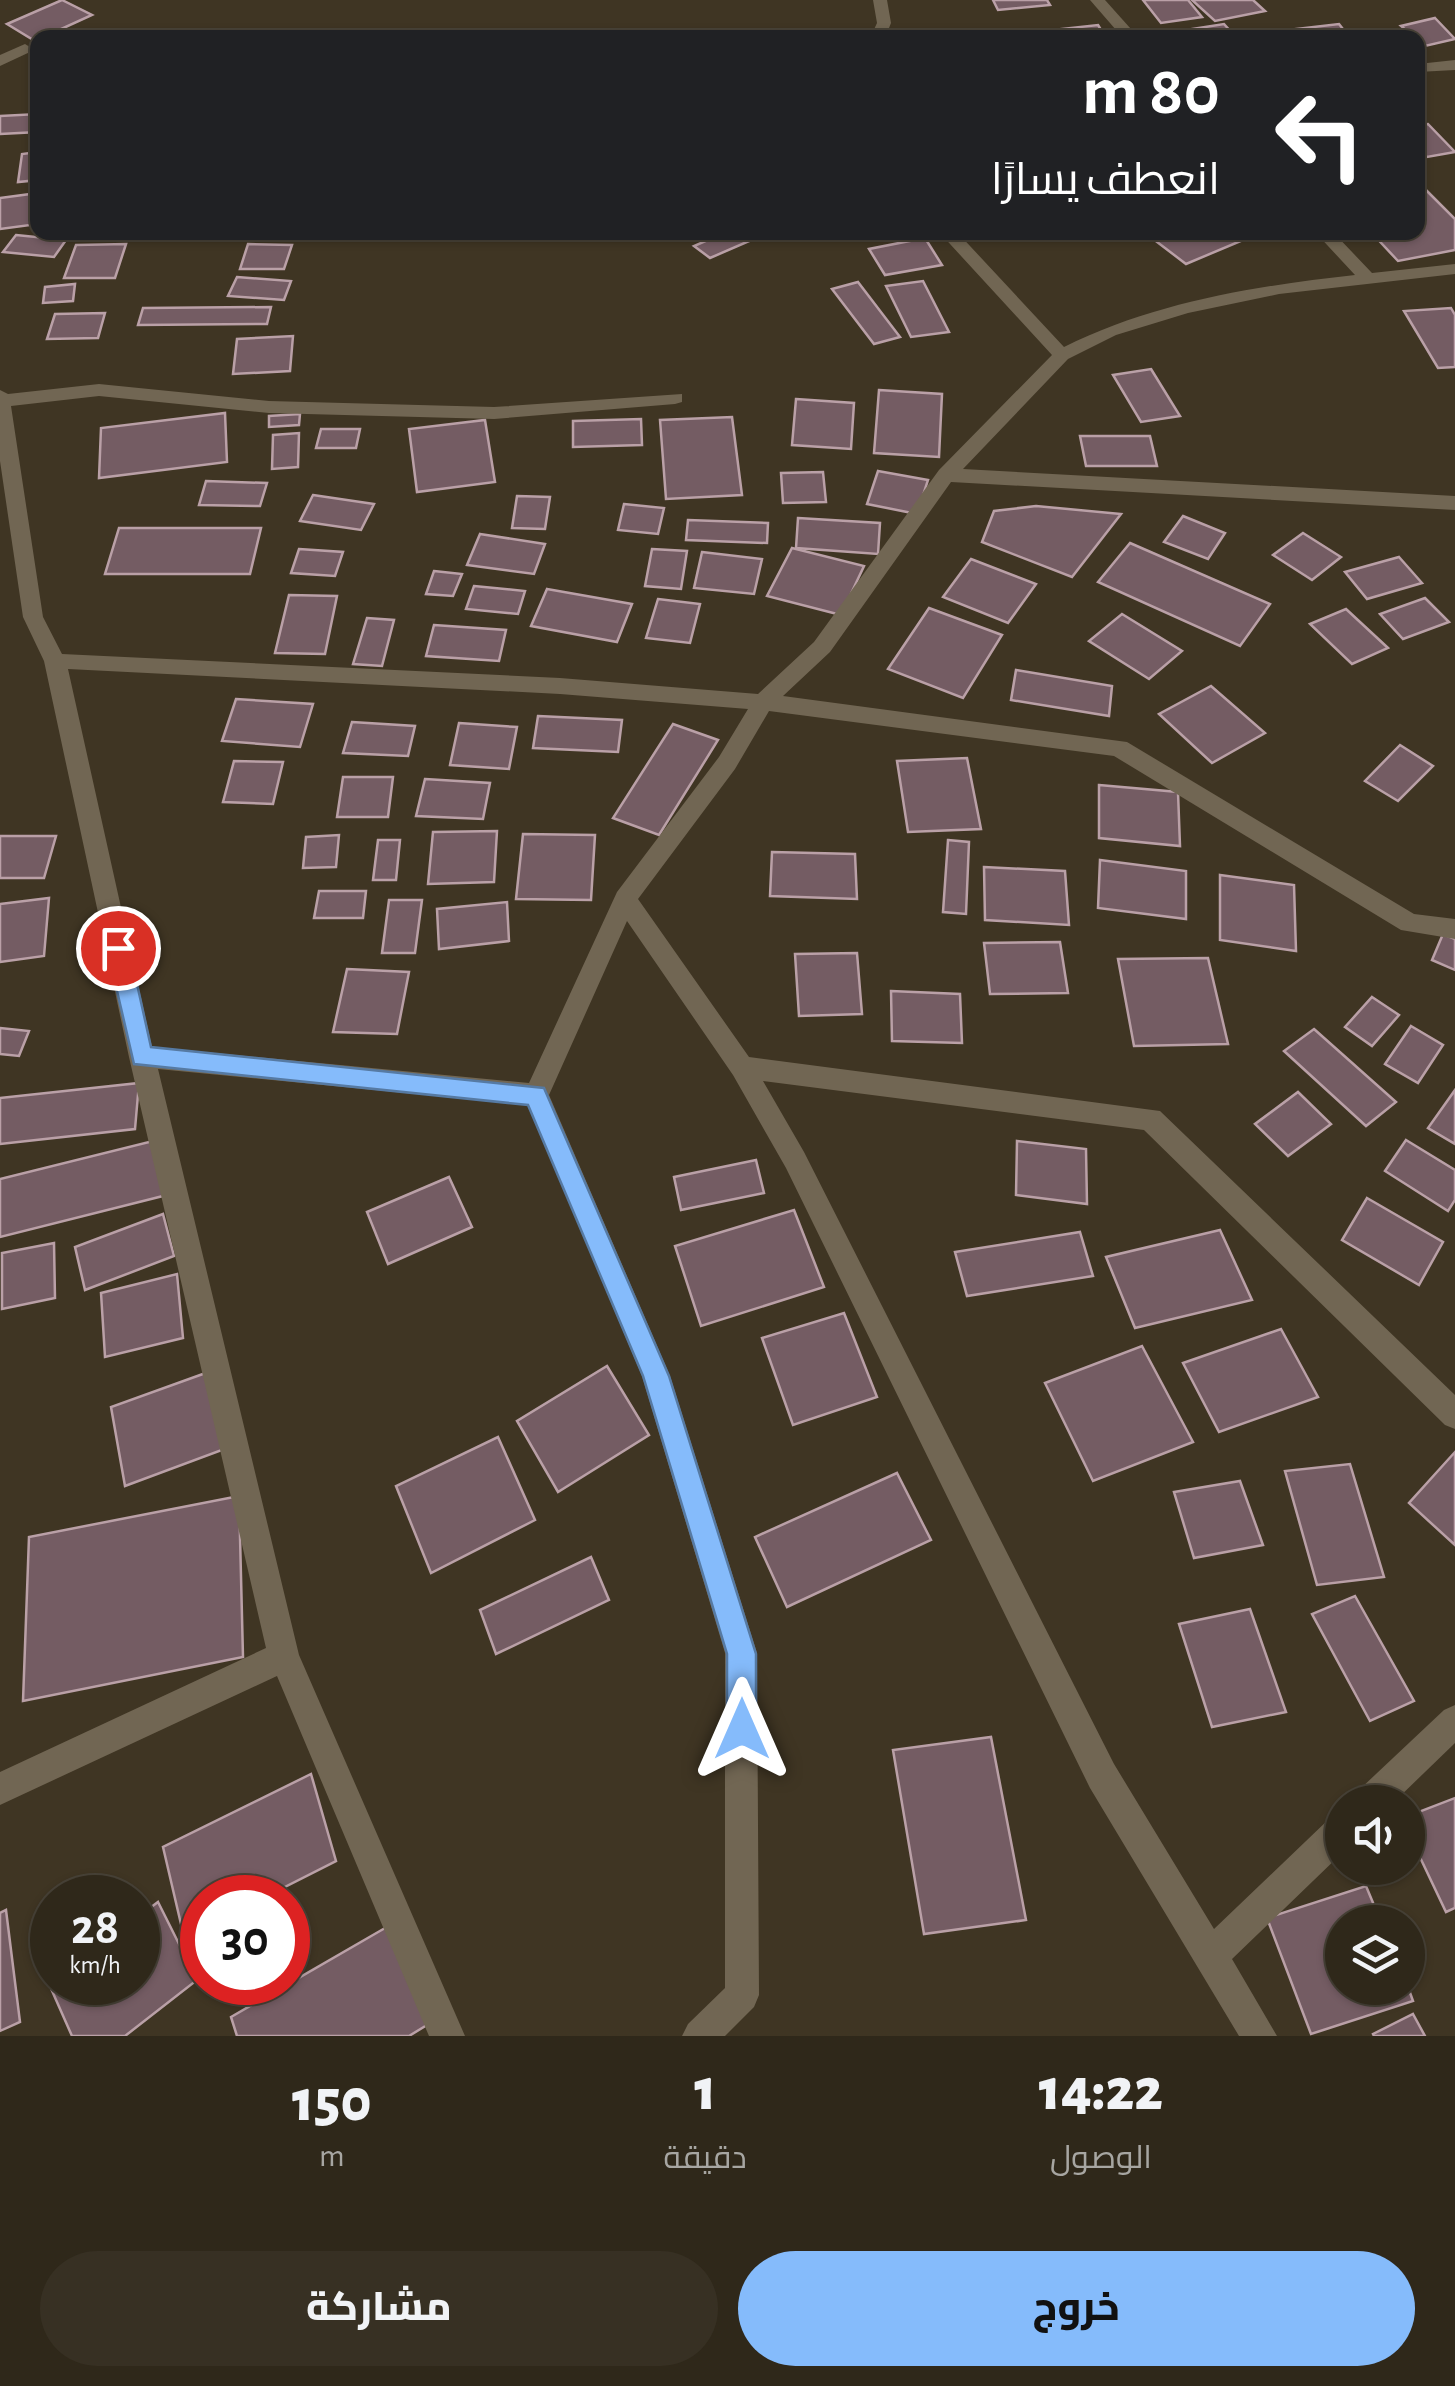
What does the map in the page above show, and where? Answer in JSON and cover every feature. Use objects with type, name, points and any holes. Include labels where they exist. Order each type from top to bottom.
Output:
[{"type":"street","points":[[880,0],[884,22],[880,30]]},
{"type":"street","points":[[1097,0],[1125,30]]},
{"type":"street","points":[[0,62],[25,49]]},
{"type":"street","points":[[1425,67],[1455,65]]},
{"type":"street","points":[[954,240],[1062,356]]},
{"type":"street","points":[[1331,240],[1366,276]]},
{"type":"street","points":[[700,2036],[742,1995],[742,1654],[656,1376],[536,1095],[624,899],[727,763],[763,702],[822,646],[946,476],[1062,356],[1110,331],[1185,308],[1366,276],[1455,269]]},
{"type":"street","points":[[448,2036],[284,1656],[142,1056],[55,661],[33,617],[0,399],[99,390],[269,407],[494,413],[675,398]]},
{"type":"street","points":[[946,476],[1455,503]]},
{"type":"street","points":[[55,661],[560,686],[763,702],[1119,748],[1410,924],[1455,929]]},
{"type":"street","points":[[624,899],[742,1067],[795,1160],[1102,1776],[1259,2036]]},
{"type":"street","points":[[142,1056],[536,1095]]},
{"type":"street","points":[[742,1067],[1151,1119],[1455,1415]]},
{"type":"street","points":[[0,1789],[284,1656]]},
{"type":"street","points":[[1389,1785],[1455,1721]]},
{"type":"street","points":[[1212,1956],[1325,1846]]},
{"type":"building","points":[[62,0],[92,15],[59,30],[30,30],[30,38],[7,24]]},
{"type":"building","points":[[993,0],[1047,0],[1050,5],[998,10]]},
{"type":"building","points":[[1143,0],[1188,0],[1202,17],[1161,23]]},
{"type":"building","points":[[1192,0],[1253,0],[1265,11],[1215,21]]},
{"type":"building","points":[[1435,18],[1455,39],[1425,46],[1425,30],[1406,30],[1401,26]]},
{"type":"building","points":[[1224,24],[1229,30],[1186,30]]},
{"type":"building","points":[[1339,24],[1344,30],[1288,30]]},
{"type":"building","points":[[1098,25],[1101,30],[1052,30]]},
{"type":"building","points":[[30,114],[30,132],[0,134],[0,116]]},
{"type":"building","points":[[1428,124],[1455,152],[1427,157]]},
{"type":"building","points":[[30,153],[30,181],[18,182],[22,154]]},
{"type":"building","points":[[1425,189],[1455,219],[1455,250],[1398,261],[1378,240],[1425,240]]},
{"type":"building","points":[[30,194],[30,225],[0,229],[0,198]]},
{"type":"building","points":[[16,235],[30,236],[30,240],[66,240],[54,257],[3,252]]},
{"type":"building","points":[[708,240],[751,240],[710,258],[694,246]]},
{"type":"building","points":[[926,240],[942,265],[885,275],[869,249]]},
{"type":"building","points":[[1154,240],[1243,240],[1186,264]]},
{"type":"building","points":[[126,244],[115,278],[64,278],[76,245]]},
{"type":"building","points":[[248,244],[292,245],[284,269],[240,269]]},
{"type":"building","points":[[237,277],[291,281],[284,300],[228,296]]},
{"type":"building","points":[[923,281],[949,332],[911,337],[886,286]]},
{"type":"building","points":[[858,282],[900,337],[874,344],[832,289]]},
{"type":"building","points":[[75,284],[73,301],[43,303],[45,287]]},
{"type":"building","points":[[271,307],[267,324],[138,325],[143,308]]},
{"type":"building","points":[[1451,308],[1455,315],[1455,367],[1438,368],[1404,311]]},
{"type":"building","points":[[105,313],[98,338],[47,339],[55,314]]},
{"type":"building","points":[[293,336],[290,371],[233,374],[237,339]]},
{"type":"building","points":[[1151,369],[1180,416],[1141,422],[1113,375]]},
{"type":"building","points":[[879,390],[942,394],[939,457],[874,453]]},
{"type":"building","points":[[796,399],[854,403],[851,449],[792,445]]},
{"type":"building","points":[[225,413],[227,462],[99,478],[101,428]]},
{"type":"building","points":[[300,414],[299,425],[269,427],[269,416]]},
{"type":"building","points":[[732,417],[742,495],[666,499],[660,420]]},
{"type":"building","points":[[641,419],[642,445],[573,447],[573,421]]},
{"type":"building","points":[[485,420],[495,482],[417,492],[409,429]]},
{"type":"building","points":[[321,429],[360,429],[356,448],[316,448]]},
{"type":"building","points":[[299,433],[298,467],[272,469],[273,435]]},
{"type":"building","points":[[1080,436],[1150,436],[1157,466],[1086,466]]},
{"type":"building","points":[[878,471],[928,480],[917,514],[867,504]]},
{"type":"building","points":[[823,472],[826,502],[783,503],[781,473]]},
{"type":"building","points":[[206,481],[267,483],[260,506],[199,505]]},
{"type":"building","points":[[313,495],[374,504],[361,530],[300,521]]},
{"type":"building","points":[[517,496],[550,497],[545,529],[512,528]]},
{"type":"building","points":[[624,504],[664,508],[658,534],[618,530]]},
{"type":"building","points":[[1036,506],[1121,514],[1072,577],[982,542],[994,511]]},
{"type":"building","points":[[1183,516],[1225,533],[1208,559],[1164,542]]},
{"type":"building","points":[[798,518],[880,523],[878,554],[796,548]]},
{"type":"building","points":[[688,520],[768,523],[767,543],[686,540]]},
{"type":"building","points":[[119,528],[261,528],[250,574],[105,574]]},
{"type":"building","points":[[1303,533],[1341,557],[1312,580],[1273,555]]},
{"type":"building","points":[[480,534],[545,544],[534,574],[467,565]]},
{"type":"building","points":[[1130,543],[1270,604],[1240,646],[1098,582]]},
{"type":"building","points":[[792,548],[864,566],[841,615],[767,596]]},
{"type":"building","points":[[299,549],[343,552],[335,576],[291,573]]},
{"type":"building","points":[[652,549],[687,551],[681,589],[645,586]]},
{"type":"building","points":[[702,552],[762,559],[754,594],[694,588]]},
{"type":"building","points":[[1399,557],[1422,583],[1367,599],[1345,572]]},
{"type":"building","points":[[971,559],[1036,584],[1008,623],[943,597]]},
{"type":"building","points":[[434,571],[462,574],[453,596],[426,594]]},
{"type":"building","points":[[474,586],[525,591],[518,614],[466,609]]},
{"type":"building","points":[[547,589],[632,604],[617,642],[531,626]]},
{"type":"building","points":[[289,595],[337,596],[325,654],[275,653]]},
{"type":"building","points":[[1425,598],[1449,622],[1403,639],[1380,614]]},
{"type":"building","points":[[658,599],[700,604],[690,643],[646,638]]},
{"type":"building","points":[[929,608],[1002,635],[963,698],[888,669]]},
{"type":"building","points":[[1346,609],[1388,648],[1352,664],[1310,624]]},
{"type":"building","points":[[1122,614],[1182,651],[1149,679],[1089,641]]},
{"type":"building","points":[[367,618],[394,620],[382,666],[353,664]]},
{"type":"building","points":[[434,625],[506,630],[499,661],[426,656]]},
{"type":"building","points":[[1016,670],[1112,686],[1109,716],[1011,700]]},
{"type":"building","points":[[1211,686],[1265,733],[1212,763],[1159,714]]},
{"type":"building","points":[[236,699],[313,704],[300,747],[222,741]]},
{"type":"building","points":[[538,716],[622,720],[618,752],[533,748]]},
{"type":"building","points":[[352,722],[415,726],[408,756],[343,753]]},
{"type":"building","points":[[459,723],[517,727],[509,769],[450,765]]},
{"type":"building","points":[[673,724],[718,740],[659,835],[613,818]]},
{"type":"building","points":[[1400,745],[1433,766],[1398,801],[1365,781]]},
{"type":"building","points":[[967,758],[981,829],[908,832],[897,761]]},
{"type":"building","points":[[234,761],[283,762],[273,804],[223,802]]},
{"type":"building","points":[[343,777],[393,777],[388,817],[337,817]]},
{"type":"building","points":[[425,779],[490,783],[483,819],[416,816]]},
{"type":"building","points":[[1099,785],[1178,792],[1180,846],[1099,838]]},
{"type":"building","points":[[497,831],[494,882],[428,884],[433,832]]},
{"type":"building","points":[[523,834],[595,835],[591,900],[516,899]]},
{"type":"building","points":[[339,835],[336,867],[303,868],[306,837]]},
{"type":"building","points":[[0,836],[56,836],[44,878],[0,878]]},
{"type":"building","points":[[378,840],[400,840],[396,880],[373,880]]},
{"type":"building","points":[[948,840],[969,842],[966,914],[943,912]]},
{"type":"building","points":[[772,852],[855,854],[857,899],[770,896]]},
{"type":"building","points":[[1100,860],[1186,871],[1186,919],[1098,908]]},
{"type":"building","points":[[984,867],[1065,871],[1069,925],[985,920]]},
{"type":"building","points":[[1220,875],[1294,885],[1296,951],[1220,940]]},
{"type":"building","points":[[319,891],[366,891],[363,918],[314,918]]},
{"type":"building","points":[[49,898],[44,956],[0,962],[0,904]]},
{"type":"building","points":[[389,900],[422,900],[415,953],[382,953]]},
{"type":"building","points":[[507,902],[509,941],[439,949],[437,909]]},
{"type":"building","points":[[1443,934],[1455,939],[1455,970],[1432,960]]},
{"type":"building","points":[[1060,942],[1068,993],[990,994],[984,943]]},
{"type":"building","points":[[857,953],[862,1014],[799,1016],[795,954]]},
{"type":"building","points":[[1208,958],[1228,1044],[1134,1046],[1118,959]]},
{"type":"building","points":[[347,969],[409,972],[397,1034],[333,1032]]},
{"type":"building","points":[[891,991],[960,994],[962,1043],[892,1041]]},
{"type":"building","points":[[1372,997],[1399,1015],[1372,1046],[1345,1027]]},
{"type":"building","points":[[1411,1026],[1443,1045],[1418,1083],[1385,1064]]},
{"type":"building","points":[[0,1028],[29,1031],[19,1056],[0,1054]]},
{"type":"building","points":[[1314,1029],[1396,1102],[1366,1126],[1284,1051]]},
{"type":"building","points":[[139,1083],[135,1129],[0,1144],[0,1098]]},
{"type":"building","points":[[1455,1090],[1455,1144],[1428,1128]]},
{"type":"building","points":[[1298,1092],[1331,1124],[1288,1156],[1255,1124]]},
{"type":"building","points":[[157,1140],[163,1196],[0,1237],[0,1179]]},
{"type":"building","points":[[1406,1140],[1455,1170],[1455,1200],[1448,1211],[1385,1171]]},
{"type":"building","points":[[1017,1141],[1086,1149],[1087,1204],[1016,1195]]},
{"type":"building","points":[[756,1160],[764,1193],[681,1210],[674,1177]]},
{"type":"building","points":[[449,1177],[472,1227],[388,1264],[367,1212]]},
{"type":"building","points":[[1367,1198],[1443,1242],[1419,1285],[1342,1240]]},
{"type":"building","points":[[794,1210],[824,1287],[701,1326],[675,1246]]},
{"type":"building","points":[[163,1214],[174,1256],[85,1290],[75,1247]]},
{"type":"building","points":[[1220,1230],[1252,1300],[1135,1328],[1106,1257]]},
{"type":"building","points":[[1080,1232],[1093,1276],[967,1296],[955,1252]]},
{"type":"building","points":[[54,1243],[55,1298],[2,1309],[2,1253]]},
{"type":"building","points":[[177,1274],[183,1338],[105,1357],[101,1293]]},
{"type":"building","points":[[844,1313],[877,1397],[793,1425],[762,1338]]},
{"type":"building","points":[[1281,1329],[1318,1397],[1219,1432],[1183,1363]]},
{"type":"building","points":[[1142,1346],[1193,1442],[1093,1481],[1045,1383]]},
{"type":"building","points":[[607,1366],[649,1435],[558,1492],[517,1421]]},
{"type":"building","points":[[214,1370],[230,1447],[125,1486],[111,1407]]},
{"type":"building","points":[[498,1437],[535,1520],[431,1573],[396,1486]]},
{"type":"building","points":[[1455,1452],[1455,1545],[1409,1503]]},
{"type":"building","points":[[1350,1464],[1384,1577],[1317,1585],[1285,1471]]},
{"type":"building","points":[[897,1473],[931,1540],[787,1607],[755,1537]]},
{"type":"building","points":[[1240,1481],[1263,1545],[1194,1558],[1174,1492]]},
{"type":"building","points":[[239,1496],[243,1657],[23,1701],[29,1537]]},
{"type":"building","points":[[591,1557],[609,1600],[496,1654],[480,1610]]},
{"type":"building","points":[[1355,1596],[1414,1701],[1370,1721],[1312,1614]]},
{"type":"building","points":[[1250,1609],[1286,1712],[1212,1727],[1179,1624]]},
{"type":"building","points":[[991,1737],[1026,1920],[924,1934],[893,1750]]},
{"type":"building","points":[[311,1774],[336,1861],[308,1875],[180,1875],[180,1920],[163,1847]]},
{"type":"building","points":[[1455,1798],[1455,1908],[1446,1912],[1425,1868],[1425,1809]]},
{"type":"building","points":[[1366,1886],[1374,1905],[1325,1905],[1325,2005],[1401,2005],[1311,2034],[1267,1918]]},
{"type":"building","points":[[160,1906],[180,1946],[180,1993],[125,2036],[72,2036],[58,2005],[160,2005]]},
{"type":"building","points":[[6,1910],[20,2022],[0,2031],[0,1913]]},
{"type":"building","points":[[392,1924],[427,2025],[409,2036],[237,2036],[231,2017],[252,2005],[310,2005],[310,1971]]},
{"type":"building","points":[[1413,2014],[1425,2036],[1374,2036],[1373,2034]]},
{"type":"route","points":[[118,948],[142,1056],[536,1095],[656,1376],[742,1654],[742,1729]]}]
